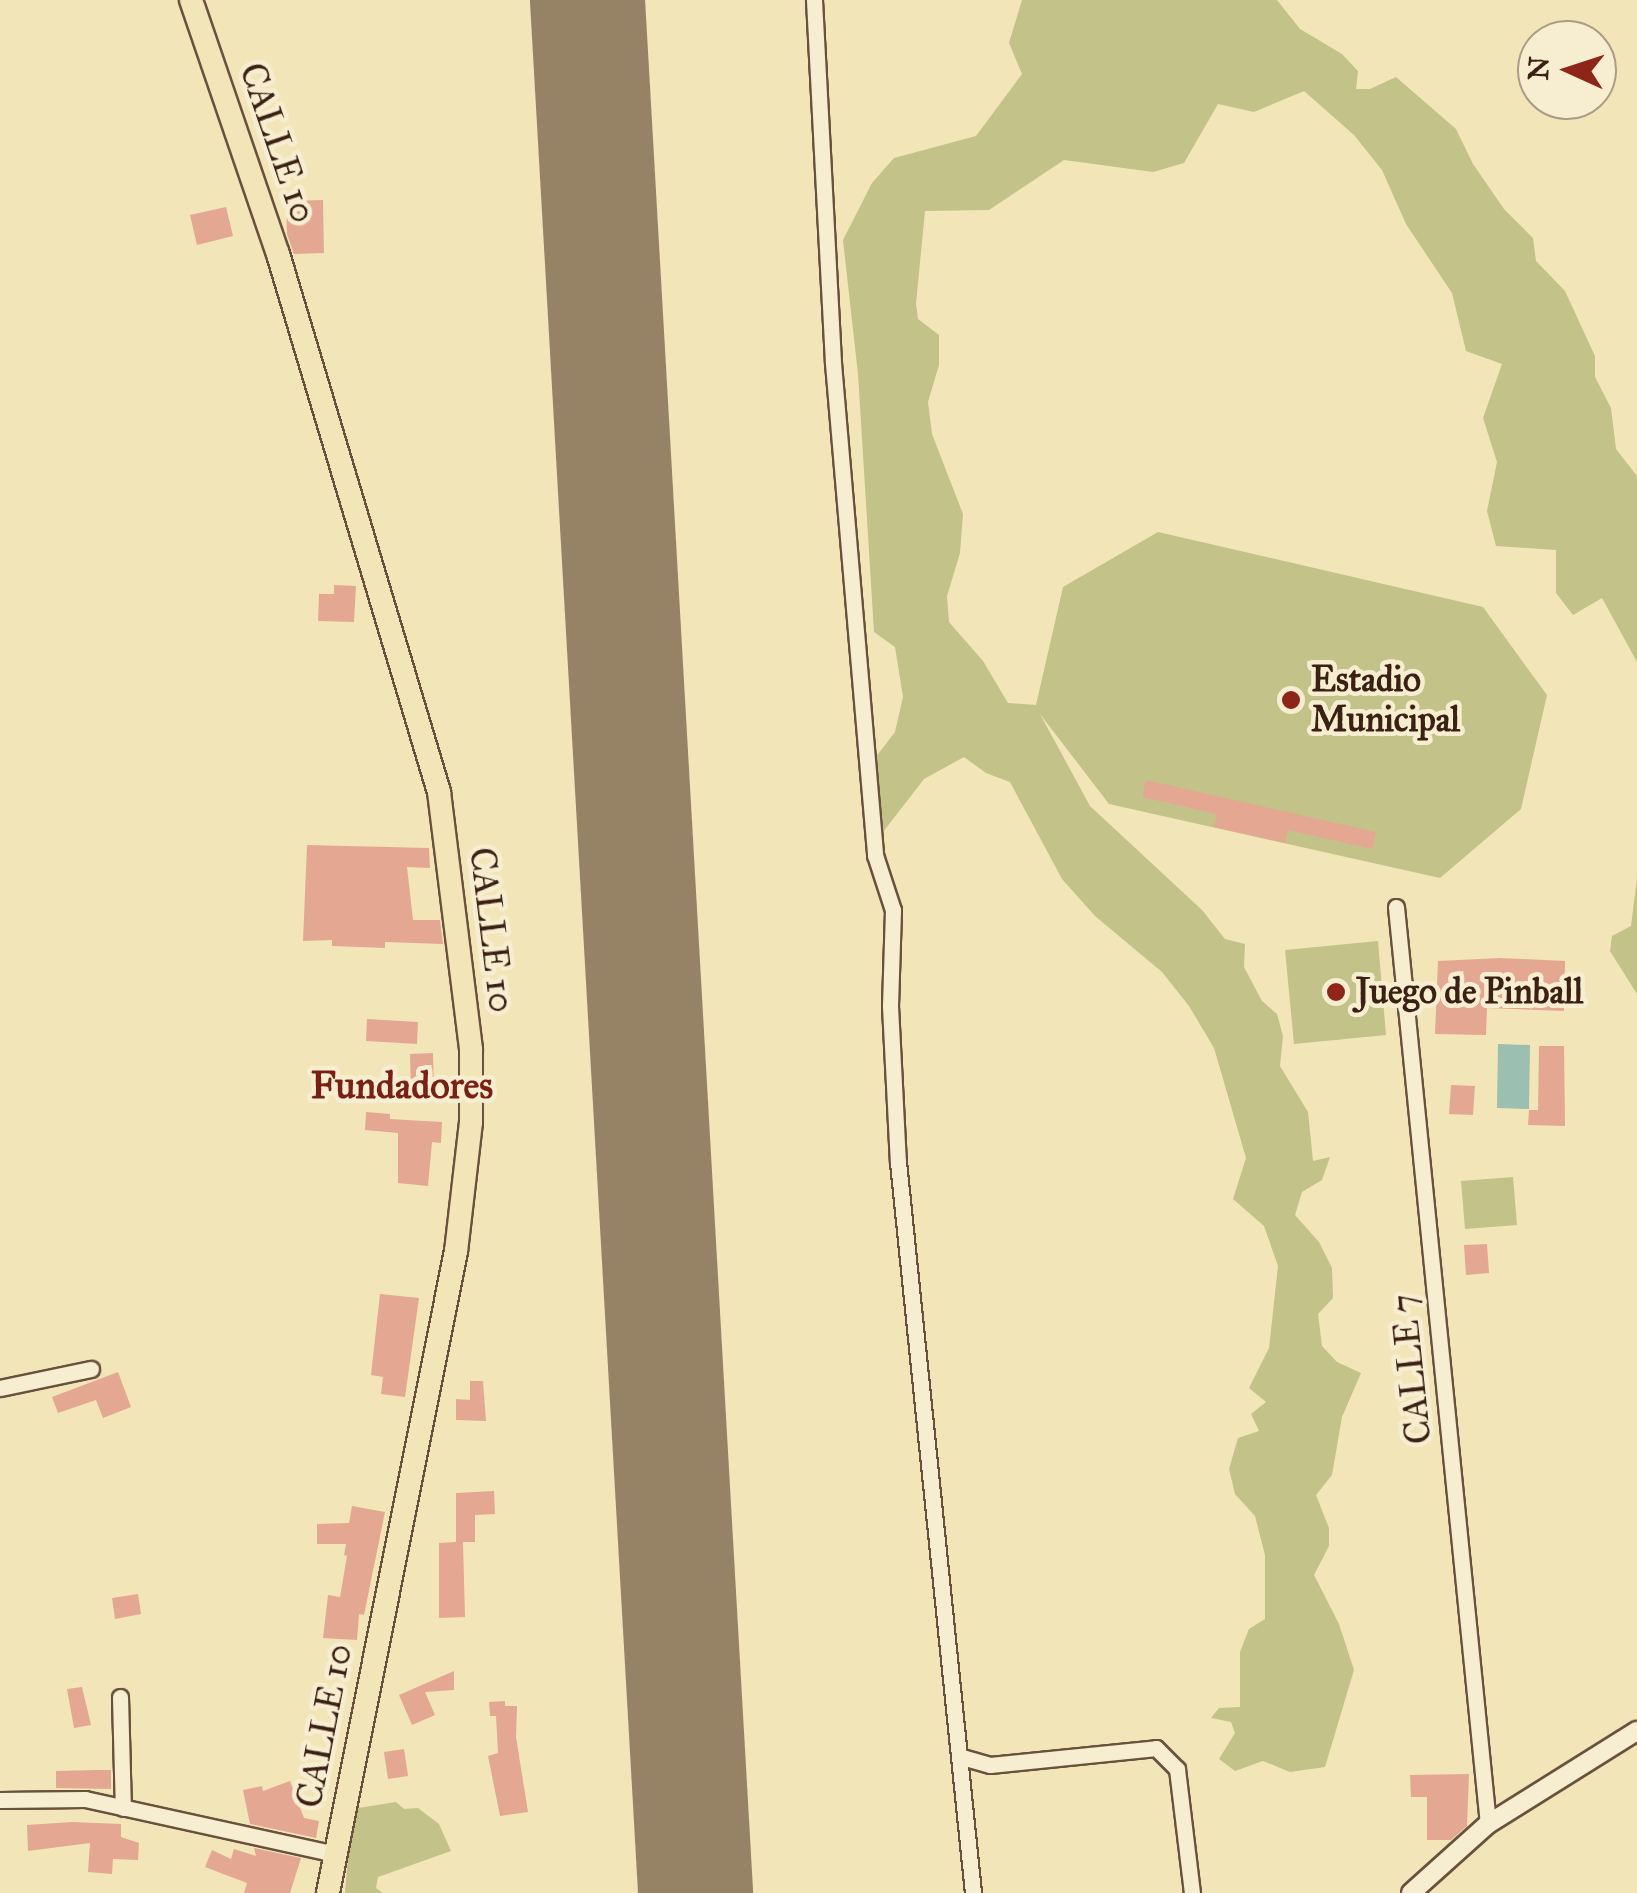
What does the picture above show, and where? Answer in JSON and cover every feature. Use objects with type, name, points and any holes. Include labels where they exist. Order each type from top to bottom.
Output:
[{"type":"main road","name":"CALLE 10","points":[[190,0],[278,254],[438,792],[471,1050],[471,1122],[456,1251],[328,1893]]},
{"type":"street","points":[[814,0],[833,363],[871,816],[875,855],[893,910],[890,1006],[898,1162],[973,1893]]},
{"type":"street","name":"CALLE 7","points":[[1396,907],[1488,1824]]},
{"type":"street","points":[[0,1388],[91,1369]]},
{"type":"street","points":[[120,1698],[123,1808]]},
{"type":"street","points":[[1410,1893],[1488,1824],[1637,1731]]},
{"type":"street","points":[[962,1757],[990,1765],[1156,1748],[1176,1769],[1192,1893]]},
{"type":"street","points":[[0,1800],[84,1799],[336,1854]]},
{"type":"shaded area","points":[[1022,0],[1277,0],[1300,29],[1342,54],[1358,71],[1356,89],[1370,89],[1396,77],[1456,129],[1473,164],[1504,209],[1533,238],[1536,261],[1565,291],[1595,356],[1595,377],[1611,408],[1616,449],[1637,476],[1637,662],[1602,598],[1573,615],[1556,593],[1556,550],[1496,546],[1487,511],[1497,462],[1483,418],[1502,364],[1466,351],[1452,293],[1406,224],[1382,170],[1354,135],[1304,91],[1254,112],[1218,104],[1184,163],[1153,172],[1064,160],[989,210],[925,211],[916,304],[918,319],[939,335],[939,365],[928,402],[932,434],[963,514],[960,553],[947,596],[949,622],[983,661],[1008,703],[1036,705],[1063,587],[1158,532],[1483,607],[1547,695],[1521,809],[1440,878],[1109,804],[1040,714],[1090,806],[1202,910],[1225,939],[1245,944],[1244,967],[1262,1001],[1277,1014],[1283,1036],[1280,1066],[1308,1112],[1313,1161],[1330,1157],[1322,1180],[1302,1192],[1295,1215],[1319,1242],[1332,1268],[1333,1298],[1318,1314],[1322,1346],[1337,1362],[1361,1373],[1342,1417],[1332,1475],[1316,1495],[1329,1528],[1329,1546],[1314,1575],[1339,1624],[1354,1670],[1325,1767],[1290,1772],[1263,1761],[1235,1771],[1219,1759],[1235,1733],[1231,1722],[1211,1718],[1219,1708],[1240,1707],[1240,1652],[1249,1629],[1265,1619],[1265,1555],[1255,1516],[1235,1494],[1229,1469],[1238,1438],[1259,1431],[1251,1414],[1266,1402],[1249,1388],[1269,1348],[1278,1266],[1264,1226],[1233,1199],[1246,1158],[1214,1048],[1189,1006],[1162,972],[1095,916],[1062,879],[1010,782],[986,773],[964,757],[924,779],[883,832],[875,758],[895,732],[903,697],[895,647],[874,632],[858,374],[843,240],[872,183],[894,158],[976,136],[1022,74],[1009,43]]},
{"type":"shaded area","points":[[1637,878],[1637,994],[1610,951],[1612,936],[1631,926]]},
{"type":"shaded area","name":"Juego de Pinball","points":[[1378,941],[1386,1035],[1294,1044],[1285,950]]},
{"type":"shaded area","points":[[1498,1044],[1530,1045],[1529,1109],[1497,1108]]},
{"type":"shaded area","points":[[1513,1177],[1517,1225],[1465,1229],[1461,1181]]},
{"type":"shaded area","points":[[396,1802],[404,1809],[418,1808],[439,1824],[451,1851],[378,1877],[376,1888],[383,1893],[345,1893],[352,1809]]},
{"type":"building","points":[[323,200],[324,253],[294,254],[287,234],[286,201]]},
{"type":"building","points":[[226,207],[233,236],[197,245],[190,215]]},
{"type":"building","points":[[334,585],[356,586],[354,622],[318,621],[319,594],[334,594]]},
{"type":"building","points":[[1146,780],[1376,832],[1372,849],[1288,830],[1285,843],[1214,827],[1217,814],[1142,797]]},
{"type":"building","points":[[307,845],[429,848],[430,868],[407,867],[413,920],[440,920],[443,944],[385,942],[385,948],[332,946],[332,940],[303,941]]},
{"type":"building","points":[[1438,961],[1565,961],[1564,1011],[1487,1008],[1486,1035],[1435,1034]]},
{"type":"building","points":[[367,1019],[418,1022],[417,1044],[366,1041]]},
{"type":"building","points":[[1539,1046],[1564,1046],[1565,1126],[1528,1125],[1529,1110],[1538,1110]]},
{"type":"building","points":[[433,1053],[434,1092],[411,1092],[410,1054]]},
{"type":"building","points":[[1451,1085],[1475,1086],[1473,1115],[1449,1114]]},
{"type":"building","points":[[366,1112],[390,1114],[390,1119],[442,1122],[441,1143],[432,1142],[428,1186],[398,1183],[398,1133],[365,1130]]},
{"type":"building","points":[[1487,1244],[1489,1273],[1466,1275],[1464,1245]]},
{"type":"building","points":[[380,1294],[419,1298],[405,1397],[381,1394],[383,1377],[371,1375]]},
{"type":"building","points":[[118,1372],[131,1407],[103,1418],[96,1400],[58,1413],[52,1397]]},
{"type":"building","points":[[470,1381],[483,1381],[486,1421],[456,1420],[456,1399],[470,1400]]},
{"type":"building","points":[[494,1491],[495,1514],[475,1515],[475,1542],[463,1542],[465,1617],[439,1618],[439,1543],[456,1542],[456,1493]]},
{"type":"building","points":[[352,1506],[385,1512],[364,1615],[359,1614],[357,1640],[323,1638],[328,1595],[340,1597],[347,1556],[346,1544],[317,1544],[317,1524],[349,1523]]},
{"type":"building","points":[[138,1594],[141,1614],[115,1619],[112,1598]]},
{"type":"building","points":[[454,1671],[454,1690],[425,1692],[435,1715],[412,1725],[399,1695]]},
{"type":"building","points":[[82,1687],[91,1725],[74,1728],[67,1689]]},
{"type":"building","points":[[505,1701],[505,1706],[517,1706],[516,1737],[528,1812],[500,1816],[488,1756],[498,1753],[496,1716],[490,1716],[489,1702]]},
{"type":"building","points":[[404,1749],[408,1776],[388,1779],[384,1752]]},
{"type":"building","points":[[111,1770],[111,1789],[56,1788],[56,1771]]},
{"type":"building","points":[[1469,1774],[1467,1826],[1451,1840],[1427,1840],[1427,1797],[1411,1797],[1410,1775]]},
{"type":"building","points":[[290,1781],[304,1818],[319,1821],[316,1838],[250,1824],[243,1790],[262,1786],[263,1791]]},
{"type":"building","points":[[121,1824],[121,1837],[139,1843],[138,1860],[113,1859],[112,1874],[88,1872],[90,1843],[28,1851],[27,1825]]},
{"type":"building","points":[[254,1848],[301,1858],[290,1893],[244,1893],[247,1883],[205,1867],[212,1850],[231,1859],[234,1849],[256,1856]]},
{"type":"runway","points":[[587,0],[695,1893]]},
{"type":"place","name":"Estadio Municipal","points":[[1291,700]]},
{"type":"place","name":"Juego de Pinball","points":[[1336,992]]},
{"type":"district","name":"Fundadores","points":[[402,1086]]}]
